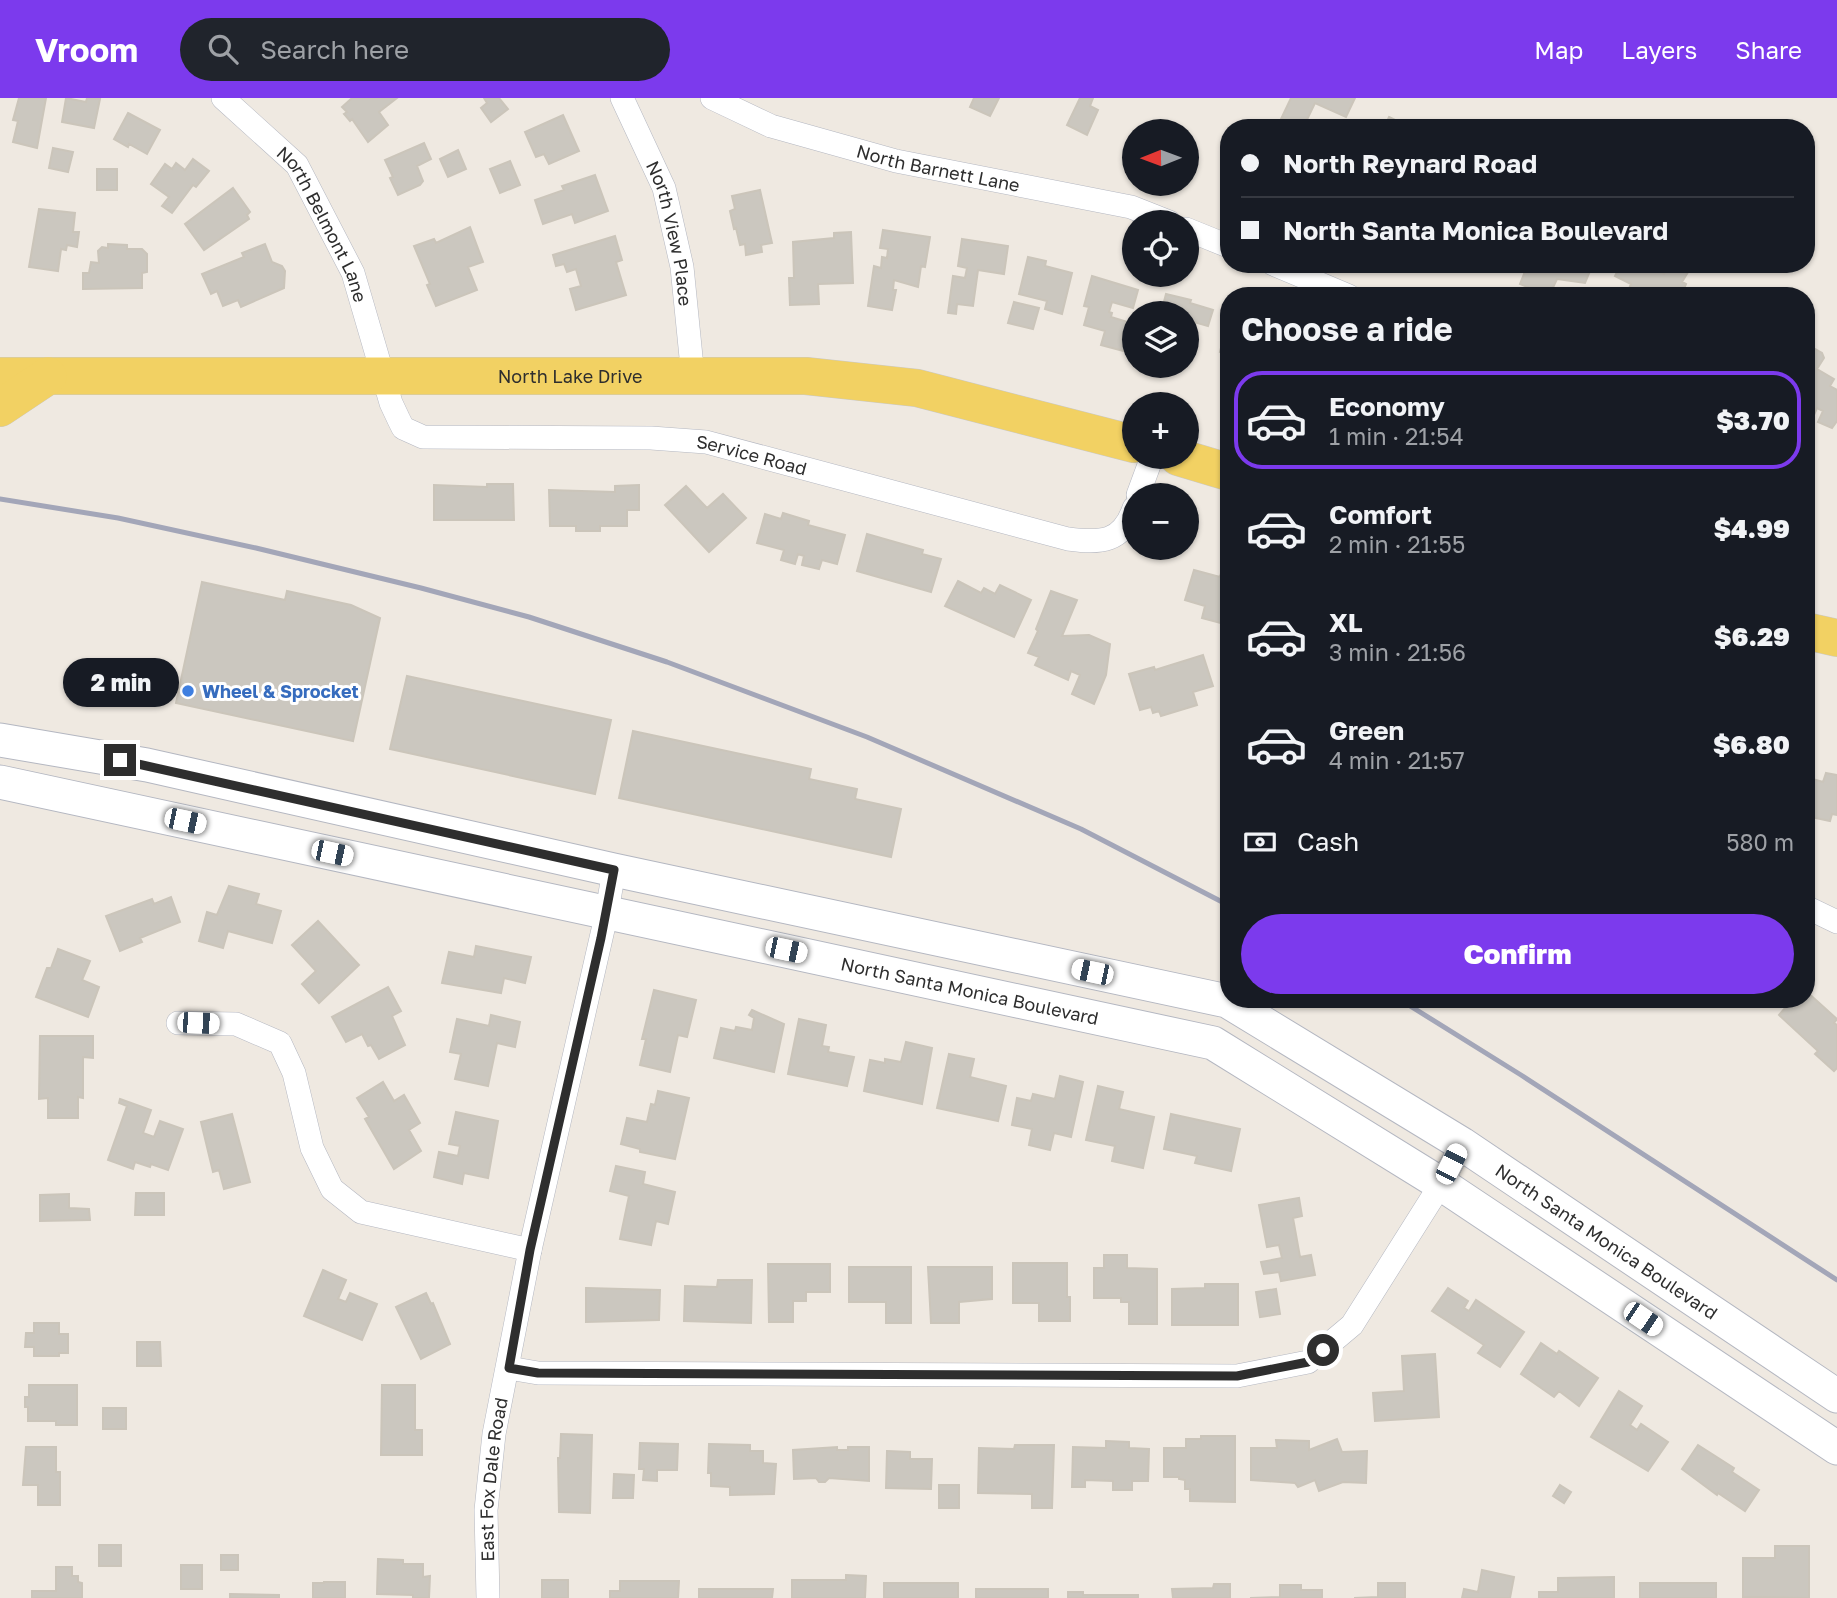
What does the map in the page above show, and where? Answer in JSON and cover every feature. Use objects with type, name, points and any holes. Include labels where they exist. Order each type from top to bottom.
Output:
[{"type":"main road","points":[[0,408],[50,375]]},
{"type":"main road","name":"North Lake Drive","points":[[0,376],[806,376],[918,388],[1122,441]]},
{"type":"main road","points":[[1199,463],[1220,470]]},
{"type":"main road","points":[[1815,633],[1837,638]]},
{"type":"street","name":"North Belmont Lane","points":[[223,98],[297,165],[352,273],[382,375]]},
{"type":"street","name":"North View Place","points":[[622,98],[664,188],[682,267],[693,377]]},
{"type":"street","name":"North Barnett Lane","points":[[712,98],[771,126],[896,161],[1139,210]]},
{"type":"street","points":[[1199,234],[1220,243]]},
{"type":"street","points":[[1294,273],[1328,287]]},
{"type":"street","name":"Service Road","points":[[382,375],[403,428],[423,437],[651,438],[706,442],[1068,540],[1109,538],[1122,531]]},
{"type":"street","name":"North Santa Monica Boulevard","points":[[0,740],[147,765],[614,870],[1220,1000]]},
{"type":"street","name":"North Santa Monica Boulevard","points":[[0,782],[1213,1043],[1441,1184],[1837,1448]]},
{"type":"street","name":"East Fox Dale Road","points":[[488,1598],[486,1510],[494,1434],[530,1250],[607,912],[614,870]]},
{"type":"street","points":[[1815,911],[1837,922]]},
{"type":"street","name":"North Santa Monica Boulevard","points":[[1239,1008],[1462,1144],[1837,1396]]},
{"type":"street","points":[[178,1023],[236,1024],[280,1043],[294,1073],[312,1148],[332,1189],[361,1212],[530,1250]]},
{"type":"street","points":[[509,1368],[538,1373],[1237,1376],[1308,1362],[1352,1325],[1441,1184],[1462,1144]]},
{"type":"building","points":[[19,98],[46,98],[37,148],[13,142],[18,121],[13,120]]},
{"type":"building","points":[[66,98],[86,102],[87,98],[100,99],[94,128],[62,122]]},
{"type":"building","points":[[352,98],[397,98],[379,112],[388,125],[368,142],[352,119],[350,121],[344,114],[347,112],[342,107]]},
{"type":"building","points":[[484,98],[499,98],[508,109],[491,122],[481,108],[487,103]]},
{"type":"building","points":[[974,98],[999,98],[990,116],[970,107]]},
{"type":"building","points":[[1080,98],[1093,98],[1090,106],[1098,110],[1087,135],[1067,125]]},
{"type":"building","points":[[1291,98],[1355,98],[1346,117],[1315,103],[1307,119],[1281,119]]},
{"type":"building","points":[[128,113],[160,130],[147,154],[114,139]]},
{"type":"building","points":[[563,115],[579,151],[549,164],[544,154],[536,157],[525,132]]},
{"type":"building","points":[[424,143],[431,159],[417,166],[423,181],[398,195],[385,160]]},
{"type":"building","points":[[53,148],[73,152],[68,172],[49,168]]},
{"type":"building","points":[[458,150],[466,169],[448,177],[440,159]]},
{"type":"building","points":[[193,159],[209,171],[196,187],[193,185],[172,213],[162,206],[169,197],[151,184],[165,164],[172,169],[176,163],[185,170]]},
{"type":"building","points":[[510,161],[520,185],[500,193],[490,169]]},
{"type":"building","points":[[97,169],[117,169],[117,190],[97,190]]},
{"type":"building","points":[[595,175],[608,211],[575,223],[572,214],[543,224],[535,200],[564,190],[562,186]]},
{"type":"building","points":[[233,188],[250,212],[247,215],[249,219],[204,250],[185,224]]},
{"type":"building","points":[[760,190],[772,243],[761,245],[762,252],[746,255],[745,244],[740,245],[736,228],[734,229],[730,211],[735,209],[732,196]]},
{"type":"building","points":[[39,209],[75,213],[73,232],[79,232],[77,247],[67,245],[66,250],[61,249],[58,271],[29,267]]},
{"type":"building","points":[[470,227],[483,262],[468,267],[477,290],[436,306],[414,246],[434,239],[436,243]]},
{"type":"building","points":[[883,230],[930,237],[925,267],[921,266],[918,287],[894,280],[893,290],[896,290],[892,310],[868,306],[874,266],[881,268],[882,257],[887,258],[888,249],[880,248]]},
{"type":"building","points":[[851,232],[853,283],[818,284],[819,304],[790,305],[789,278],[794,278],[793,242],[834,238],[834,233]]},
{"type":"building","points":[[615,236],[622,260],[616,262],[626,295],[576,310],[570,289],[581,286],[576,269],[567,272],[564,264],[556,266],[553,255]]},
{"type":"building","points":[[962,239],[1008,246],[1004,274],[978,270],[973,306],[957,304],[956,314],[948,313],[953,276],[965,278],[967,268],[958,266]]},
{"type":"building","points":[[108,244],[127,245],[127,249],[142,249],[147,254],[147,272],[142,273],[142,288],[83,289],[83,273],[89,273],[91,262],[99,263],[98,251],[102,247],[108,248]]},
{"type":"building","points":[[265,244],[272,262],[282,266],[285,271],[284,288],[241,307],[238,300],[223,306],[217,291],[211,294],[202,274],[244,257],[242,253]]},
{"type":"building","points":[[1028,257],[1046,261],[1045,266],[1072,273],[1062,314],[1045,309],[1047,301],[1019,294]]},
{"type":"building","points":[[1524,273],[1589,273],[1585,283],[1557,279],[1553,287],[1527,287],[1520,284]]},
{"type":"building","points":[[1616,273],[1687,273],[1682,282],[1686,284],[1685,287],[1630,287],[1631,284],[1615,276]]},
{"type":"building","points":[[1092,276],[1138,290],[1135,301],[1122,301],[1122,305],[1112,302],[1109,312],[1112,313],[1111,317],[1122,320],[1122,351],[1101,345],[1105,331],[1084,325],[1089,307],[1084,306]]},
{"type":"building","points":[[1166,294],[1191,300],[1191,301],[1164,301]]},
{"type":"building","points":[[1014,302],[1039,308],[1033,329],[1008,323]]},
{"type":"building","points":[[1199,306],[1213,310],[1208,326],[1199,323]]},
{"type":"building","points":[[1815,349],[1824,358],[1817,369],[1834,379],[1830,386],[1837,390],[1837,421],[1832,428],[1818,422],[1823,411],[1817,408],[1815,413]]},
{"type":"building","points":[[487,484],[513,484],[514,520],[434,520],[434,485],[487,487]]},
{"type":"building","points":[[639,485],[639,510],[627,510],[627,526],[600,526],[600,531],[576,531],[576,526],[550,526],[549,490],[615,492],[615,486]]},
{"type":"building","points":[[686,486],[707,508],[723,494],[746,518],[709,552],[665,505]]},
{"type":"building","points":[[783,513],[809,521],[808,525],[845,535],[837,564],[822,560],[819,569],[802,565],[804,556],[798,554],[795,564],[781,560],[784,550],[757,543],[765,514],[781,519]]},
{"type":"building","points":[[867,534],[923,550],[922,554],[941,559],[931,592],[857,571]]},
{"type":"building","points":[[1194,570],[1220,577],[1220,623],[1202,618],[1205,606],[1185,600]]},
{"type":"building","points":[[958,581],[981,593],[984,588],[995,594],[1000,585],[1031,600],[1014,637],[945,606]]},
{"type":"building","points":[[202,582],[285,600],[287,591],[351,605],[380,618],[353,741],[176,703]]},
{"type":"building","points":[[1051,591],[1077,600],[1062,636],[1089,635],[1110,644],[1106,675],[1094,704],[1072,694],[1080,675],[1071,671],[1068,680],[1035,665],[1039,657],[1028,653]]},
{"type":"building","points":[[1203,655],[1213,686],[1193,692],[1197,705],[1161,716],[1159,711],[1153,713],[1151,707],[1140,710],[1129,674],[1154,667],[1155,670]]},
{"type":"building","points":[[407,676],[611,720],[595,794],[390,749]]},
{"type":"building","points":[[633,731],[811,769],[809,779],[857,789],[855,799],[901,809],[891,857],[619,798]]},
{"type":"building","points":[[1826,773],[1837,775],[1837,815],[1832,814],[1830,821],[1815,818],[1815,780],[1823,782]]},
{"type":"building","points":[[229,886],[259,894],[256,904],[281,911],[272,943],[228,931],[223,948],[199,941],[207,912],[217,915]]},
{"type":"building","points":[[171,897],[180,922],[140,938],[142,942],[120,951],[106,916],[152,899],[154,904]]},
{"type":"building","points":[[318,921],[359,965],[319,1003],[302,984],[316,971],[292,945]]},
{"type":"building","points":[[476,946],[531,957],[525,983],[504,978],[501,993],[442,983],[449,952],[474,957]]},
{"type":"building","points":[[58,949],[90,961],[82,980],[99,987],[88,1017],[36,997]]},
{"type":"building","points":[[388,987],[401,1011],[392,1016],[405,1045],[379,1059],[362,1034],[346,1042],[332,1017]]},
{"type":"building","points":[[654,990],[696,1000],[687,1037],[678,1035],[670,1072],[640,1065],[646,1039],[642,1039]]},
{"type":"building","points":[[1815,999],[1837,1019],[1834,1023],[1837,1025],[1837,1068],[1834,1071],[1815,1054],[1818,1051],[1779,1015],[1785,1008],[1815,1008]]},
{"type":"building","points":[[752,1010],[784,1024],[774,1072],[714,1058],[721,1028],[752,1030],[754,1018],[749,1015]]},
{"type":"building","points":[[491,1015],[520,1022],[515,1047],[497,1043],[488,1086],[455,1079],[461,1054],[450,1052],[457,1019],[489,1026]]},
{"type":"building","points":[[799,1019],[826,1025],[822,1046],[829,1047],[828,1052],[854,1057],[847,1086],[788,1074]]},
{"type":"building","points":[[40,1036],[93,1036],[93,1058],[83,1057],[83,1098],[78,1097],[78,1118],[48,1118],[48,1098],[39,1099]]},
{"type":"building","points":[[906,1042],[932,1048],[922,1104],[864,1091],[870,1060],[901,1062]]},
{"type":"building","points":[[949,1054],[974,1059],[970,1077],[1006,1086],[998,1121],[937,1108]]},
{"type":"building","points":[[1060,1076],[1083,1082],[1071,1137],[1054,1133],[1050,1150],[1029,1145],[1032,1129],[1012,1125],[1017,1098],[1031,1101],[1033,1094],[1055,1099]]},
{"type":"building","points":[[383,1082],[394,1101],[404,1095],[420,1123],[409,1130],[421,1151],[394,1169],[365,1119],[369,1117],[357,1098]]},
{"type":"building","points":[[1098,1086],[1123,1092],[1119,1109],[1154,1117],[1143,1168],[1112,1161],[1115,1146],[1086,1140]]},
{"type":"building","points":[[658,1091],[689,1098],[675,1159],[640,1152],[640,1149],[621,1144],[627,1118],[647,1122],[651,1104],[655,1105]]},
{"type":"building","points":[[120,1099],[151,1110],[143,1133],[154,1137],[160,1121],[183,1129],[168,1170],[135,1162],[133,1169],[108,1160],[127,1106],[119,1103]]},
{"type":"building","points":[[456,1112],[498,1121],[488,1178],[464,1173],[462,1184],[434,1177],[439,1152],[458,1156],[460,1146],[449,1144]]},
{"type":"building","points":[[232,1114],[250,1182],[224,1189],[219,1170],[213,1172],[201,1122]]},
{"type":"building","points":[[1171,1114],[1240,1129],[1231,1171],[1195,1163],[1197,1156],[1164,1149]]},
{"type":"building","points":[[616,1166],[645,1172],[643,1184],[675,1192],[668,1224],[656,1221],[651,1245],[620,1239],[629,1196],[610,1191]]},
{"type":"building","points":[[136,1193],[164,1193],[164,1215],[135,1215]]},
{"type":"building","points":[[69,1194],[69,1208],[89,1209],[90,1220],[40,1221],[40,1195]]},
{"type":"building","points":[[1299,1198],[1302,1216],[1293,1218],[1300,1257],[1311,1255],[1315,1275],[1281,1281],[1279,1272],[1264,1274],[1261,1262],[1282,1258],[1279,1245],[1267,1247],[1259,1205]]},
{"type":"building","points":[[1104,1255],[1127,1255],[1127,1268],[1157,1269],[1157,1324],[1129,1324],[1129,1302],[1121,1302],[1121,1298],[1094,1298],[1094,1268],[1104,1268]]},
{"type":"building","points":[[1013,1263],[1067,1263],[1070,1321],[1039,1321],[1039,1303],[1013,1303]]},
{"type":"building","points":[[768,1264],[830,1264],[830,1292],[806,1292],[806,1301],[793,1301],[793,1322],[769,1322]]},
{"type":"building","points":[[849,1267],[911,1267],[911,1323],[886,1323],[886,1302],[849,1302]]},
{"type":"building","points":[[928,1267],[992,1267],[992,1299],[959,1302],[959,1323],[931,1323]]},
{"type":"building","points":[[323,1270],[346,1280],[338,1299],[346,1302],[350,1293],[377,1304],[362,1340],[304,1316]]},
{"type":"building","points":[[718,1280],[752,1280],[751,1323],[684,1321],[685,1286],[717,1287]]},
{"type":"building","points":[[1205,1284],[1238,1284],[1238,1325],[1172,1325],[1172,1289],[1205,1288]]},
{"type":"building","points":[[586,1288],[660,1290],[659,1320],[586,1322]]},
{"type":"building","points":[[1448,1288],[1468,1301],[1464,1308],[1469,1311],[1476,1300],[1524,1332],[1500,1367],[1478,1353],[1484,1345],[1432,1311]]},
{"type":"building","points":[[1276,1289],[1280,1314],[1260,1317],[1256,1292]]},
{"type":"building","points":[[426,1293],[450,1344],[421,1359],[396,1307]]},
{"type":"building","points":[[34,1323],[59,1323],[59,1334],[68,1334],[68,1353],[59,1353],[59,1356],[34,1356],[34,1347],[25,1347],[26,1333],[34,1333]]},
{"type":"building","points":[[137,1342],[160,1342],[161,1366],[137,1366]]},
{"type":"building","points":[[1541,1343],[1557,1354],[1559,1351],[1598,1378],[1579,1406],[1559,1391],[1554,1397],[1521,1374]]},
{"type":"building","points":[[1435,1354],[1439,1417],[1375,1421],[1373,1393],[1404,1391],[1402,1356]]},
{"type":"building","points":[[29,1385],[77,1385],[77,1425],[56,1425],[56,1421],[28,1421],[25,1397],[29,1397]]},
{"type":"building","points":[[382,1385],[415,1385],[415,1430],[422,1430],[422,1455],[381,1455]]},
{"type":"building","points":[[1619,1391],[1642,1406],[1630,1425],[1637,1430],[1641,1424],[1668,1442],[1648,1471],[1591,1437]]},
{"type":"building","points":[[103,1408],[126,1408],[126,1429],[103,1429]]},
{"type":"building","points":[[561,1434],[592,1435],[590,1513],[559,1512],[558,1458]]},
{"type":"building","points":[[1201,1436],[1235,1436],[1235,1502],[1190,1501],[1190,1489],[1185,1489],[1185,1480],[1179,1477],[1164,1477],[1164,1448],[1186,1448],[1186,1439],[1201,1439]]},
{"type":"building","points":[[1337,1439],[1342,1452],[1367,1451],[1366,1483],[1343,1482],[1319,1491],[1315,1480],[1298,1487],[1295,1483],[1251,1480],[1251,1448],[1277,1448],[1276,1440],[1309,1441],[1309,1450]]},
{"type":"building","points":[[1106,1441],[1129,1442],[1129,1448],[1149,1449],[1148,1481],[1132,1481],[1132,1490],[1113,1490],[1113,1481],[1085,1480],[1085,1487],[1072,1487],[1073,1447],[1106,1448]]},
{"type":"building","points":[[640,1443],[678,1444],[677,1470],[657,1470],[657,1481],[643,1480],[644,1469],[639,1469]]},
{"type":"building","points":[[709,1444],[750,1445],[750,1451],[763,1451],[763,1463],[776,1464],[774,1494],[730,1495],[730,1487],[711,1486],[711,1473],[708,1473]]},
{"type":"building","points":[[1015,1445],[1054,1445],[1052,1508],[1032,1508],[1032,1494],[978,1493],[979,1448],[1014,1449]]},
{"type":"building","points":[[1698,1445],[1734,1468],[1732,1472],[1759,1490],[1745,1511],[1718,1493],[1717,1495],[1682,1469]]},
{"type":"building","points":[[26,1447],[56,1447],[56,1472],[60,1472],[60,1505],[38,1505],[38,1485],[23,1485]]},
{"type":"building","points":[[837,1447],[837,1450],[848,1450],[848,1447],[869,1447],[869,1481],[829,1478],[825,1482],[819,1482],[816,1478],[794,1479],[793,1450]]},
{"type":"building","points":[[887,1451],[910,1452],[910,1459],[932,1459],[931,1489],[886,1488]]},
{"type":"building","points":[[614,1474],[634,1475],[633,1498],[613,1498]]},
{"type":"building","points":[[939,1485],[959,1485],[959,1508],[939,1508]]},
{"type":"building","points":[[1560,1485],[1571,1492],[1564,1503],[1553,1496]]},
{"type":"building","points":[[99,1545],[121,1545],[121,1566],[99,1566]]},
{"type":"building","points":[[1775,1546],[1809,1546],[1809,1598],[1743,1597],[1743,1558],[1775,1558]]},
{"type":"building","points":[[221,1555],[238,1555],[238,1570],[221,1570]]},
{"type":"building","points":[[378,1559],[403,1560],[403,1564],[423,1564],[423,1577],[430,1576],[429,1598],[377,1594]]},
{"type":"building","points":[[181,1565],[202,1565],[202,1589],[181,1589]]},
{"type":"building","points":[[56,1567],[72,1567],[72,1576],[78,1576],[78,1582],[82,1583],[82,1598],[32,1598],[32,1591],[56,1591]]},
{"type":"building","points":[[1482,1570],[1514,1577],[1510,1598],[1462,1598],[1464,1589],[1478,1592]]},
{"type":"building","points":[[846,1575],[866,1576],[865,1598],[792,1598],[792,1580],[846,1580]]},
{"type":"building","points":[[1614,1577],[1614,1598],[1539,1598],[1539,1592],[1558,1592],[1558,1578]]},
{"type":"building","points":[[542,1580],[568,1580],[568,1598],[542,1598]]},
{"type":"building","points":[[620,1581],[679,1581],[678,1598],[610,1598],[610,1591],[620,1591]]},
{"type":"building","points":[[345,1582],[345,1598],[313,1598],[313,1583]]},
{"type":"building","points":[[884,1583],[958,1583],[958,1598],[884,1598]]},
{"type":"building","points":[[1378,1583],[1405,1583],[1405,1598],[1354,1598],[1378,1597]]},
{"type":"building","points":[[1640,1583],[1716,1583],[1716,1598],[1640,1598]]},
{"type":"building","points":[[1214,1584],[1230,1584],[1230,1598],[1173,1598],[1172,1589],[1213,1588]]},
{"type":"building","points":[[1280,1585],[1301,1585],[1301,1590],[1322,1590],[1322,1598],[1250,1598],[1280,1597]]},
{"type":"building","points":[[699,1589],[773,1589],[772,1598],[699,1598]]},
{"type":"building","points":[[976,1589],[1048,1589],[1048,1598],[976,1598]]},
{"type":"building","points":[[1068,1592],[1083,1592],[1083,1595],[1138,1595],[1138,1598],[1068,1598]]},
{"type":"building","points":[[230,1594],[279,1595],[279,1598],[230,1598]]},
{"type":"railway","points":[[0,499],[118,518],[421,588],[529,617],[667,662],[867,737],[1081,829],[1220,901]]},
{"type":"railway","points":[[1413,1008],[1837,1280]]},
{"type":"place","name":"Wheel & Sprocket","points":[[188,691]]},
{"type":"route","points":[[120,760],[614,870],[607,912],[530,1250],[509,1368],[538,1373],[1237,1376],[1308,1362],[1323,1350]]}]
